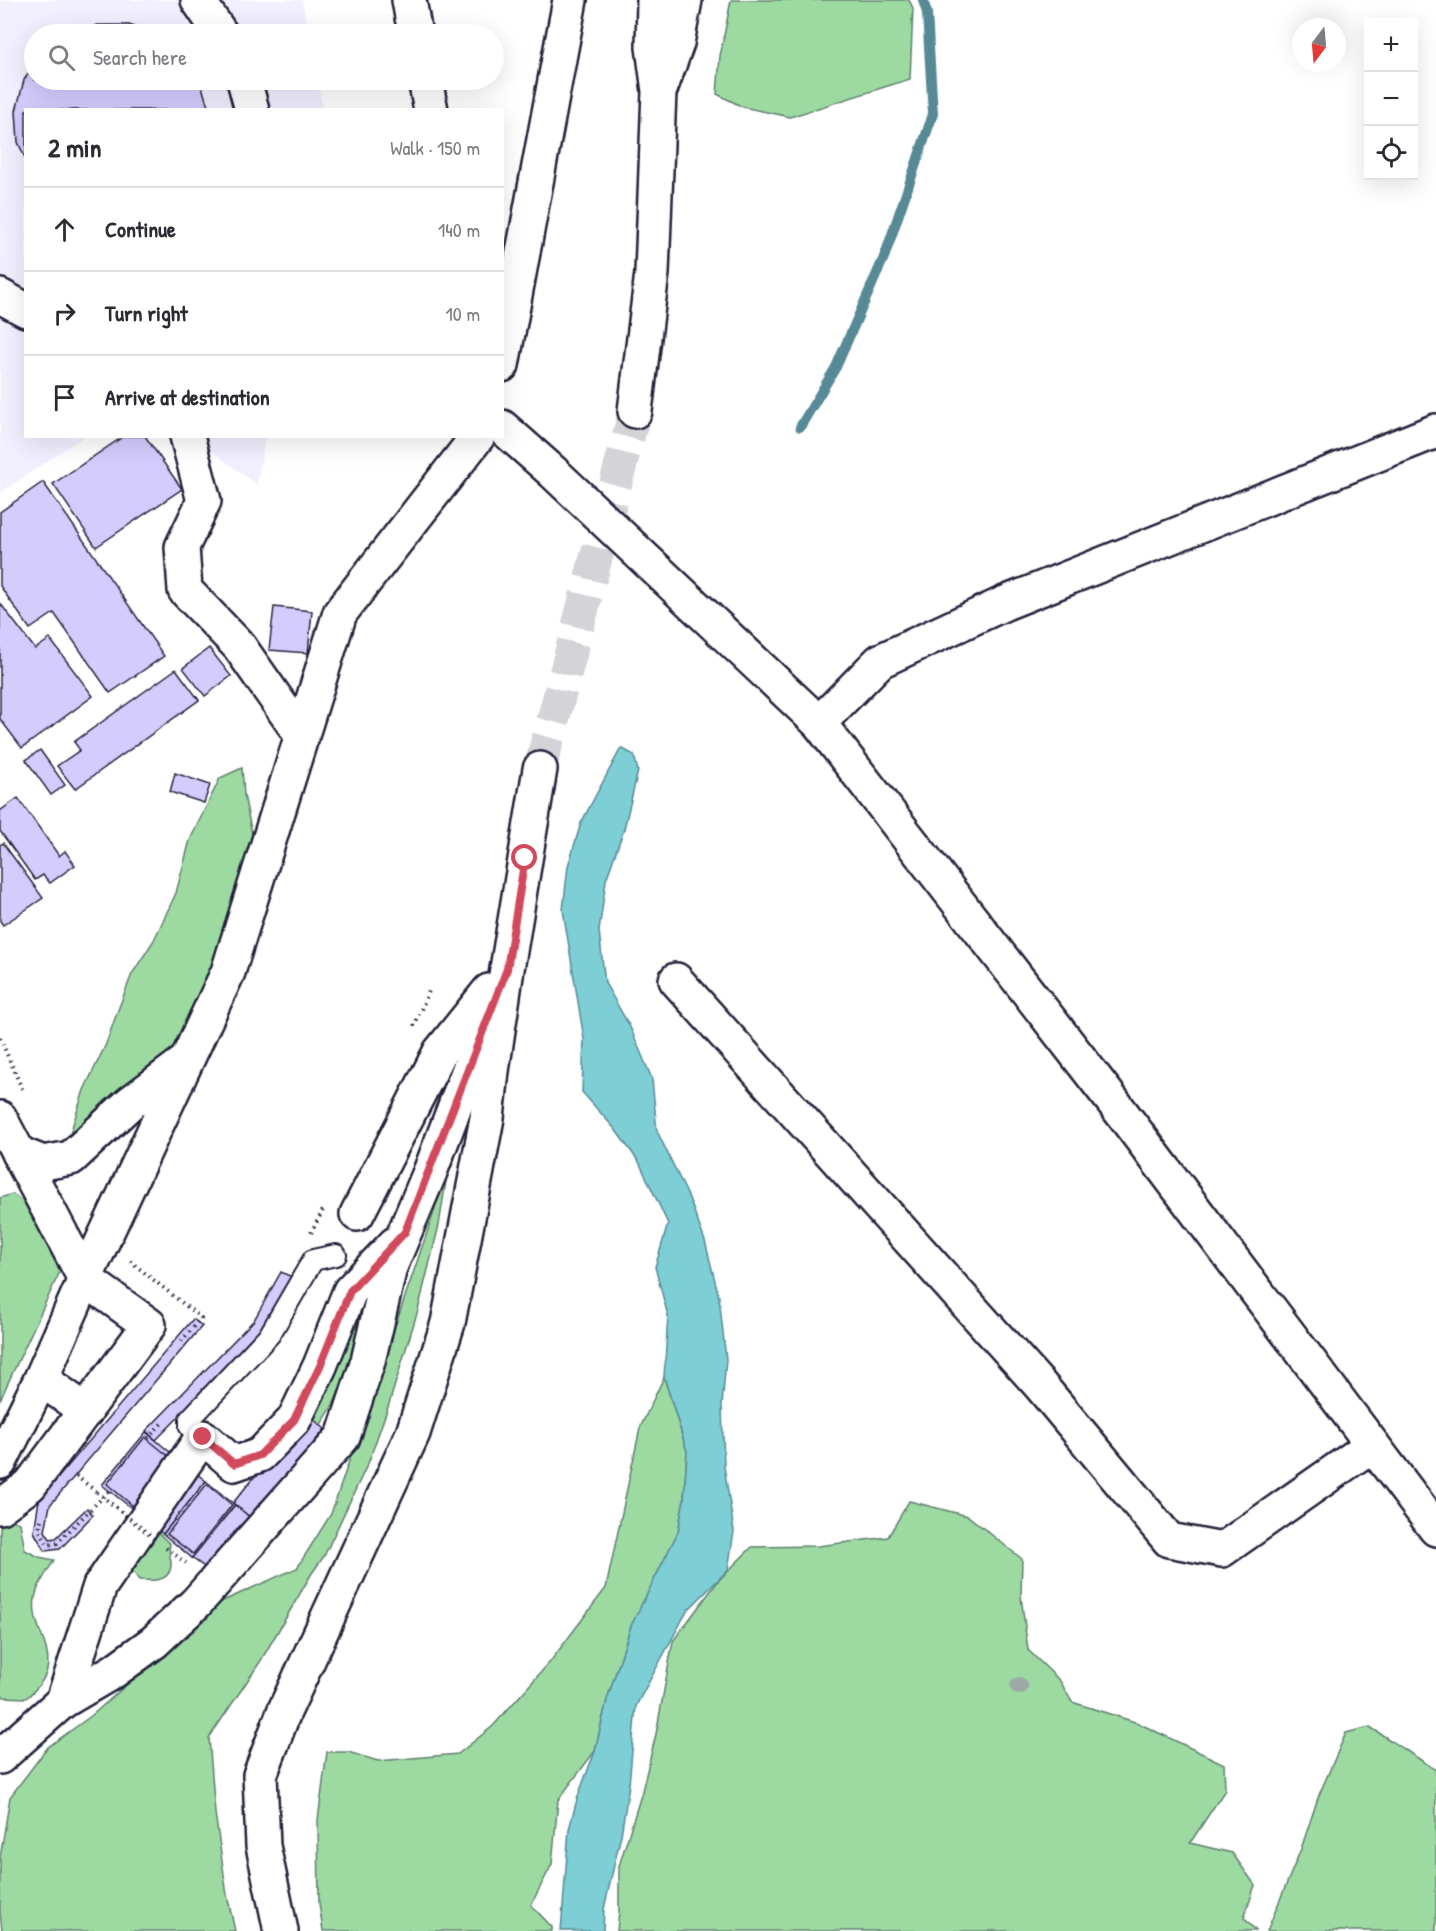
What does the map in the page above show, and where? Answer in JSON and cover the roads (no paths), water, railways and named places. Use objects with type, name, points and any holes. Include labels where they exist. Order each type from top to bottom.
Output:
[{"type":"street","points":[[198,0],[214,24]]},
{"type":"street","points":[[409,0],[414,24]]},
{"type":"street","points":[[504,354],[570,0]]},
{"type":"street","points":[[635,411],[652,273],[659,91],[654,47],[654,0]]},
{"type":"street","points":[[659,91],[677,43],[685,0]]},
{"type":"street","points":[[247,90],[251,108]]},
{"type":"street","points":[[426,90],[430,108]]},
{"type":"street","points":[[0,296],[24,309]]},
{"type":"street","points":[[504,429],[553,472],[819,723],[1115,1104],[1436,1529]]},
{"type":"street","points":[[819,723],[880,661],[1005,603],[1436,431]]},
{"type":"street","points":[[188,438],[204,501],[182,547],[185,590],[239,646],[302,736]]},
{"type":"street","points":[[43,1468],[3,1451],[41,1379],[228,972],[340,613],[476,438]]},
{"type":"street","points":[[281,1931],[263,1846],[260,1775],[285,1712],[413,1433],[448,1323],[487,1118],[507,969],[540,769]]},
{"type":"street","points":[[357,1214],[440,1052],[507,969]]},
{"type":"street","points":[[0,1757],[63,1701],[114,1671],[154,1642],[196,1603],[343,1437],[368,1361],[390,1267],[507,969]]},
{"type":"street","points":[[676,980],[1040,1385],[1169,1540],[1222,1550],[1372,1444]]},
{"type":"street","points":[[18,1153],[43,1163],[72,1158],[130,1103],[187,1060]]},
{"type":"street","points":[[0,1118],[85,1279],[149,1325],[30,1485],[0,1507]]},
{"type":"street","points":[[63,1701],[100,1586],[203,1437],[234,1464],[260,1455],[294,1420],[320,1366],[350,1291],[405,1232]]},
{"type":"street","points":[[41,1379],[86,1411]]},
{"type":"lane","points":[[203,1437],[190,1427],[190,1419],[270,1334],[313,1260],[336,1256]]},
{"type":"water","points":[[621,748],[634,755],[638,771],[624,829],[606,880],[599,931],[605,983],[630,1027],[652,1079],[657,1131],[689,1198],[705,1241],[719,1297],[726,1359],[722,1406],[724,1466],[734,1531],[728,1570],[687,1611],[636,1706],[629,1785],[621,1835],[604,1909],[603,1931],[561,1931],[569,1829],[578,1796],[595,1751],[607,1700],[631,1626],[678,1532],[684,1499],[687,1451],[664,1377],[668,1316],[655,1267],[668,1224],[639,1162],[614,1128],[582,1092],[584,1039],[563,910],[568,866],[581,823]]},
{"type":"waterway","points":[[800,427],[836,367],[885,255],[933,114],[927,13],[923,0]]},
{"type":"tunnel","points":[[540,769],[635,411]]}]
